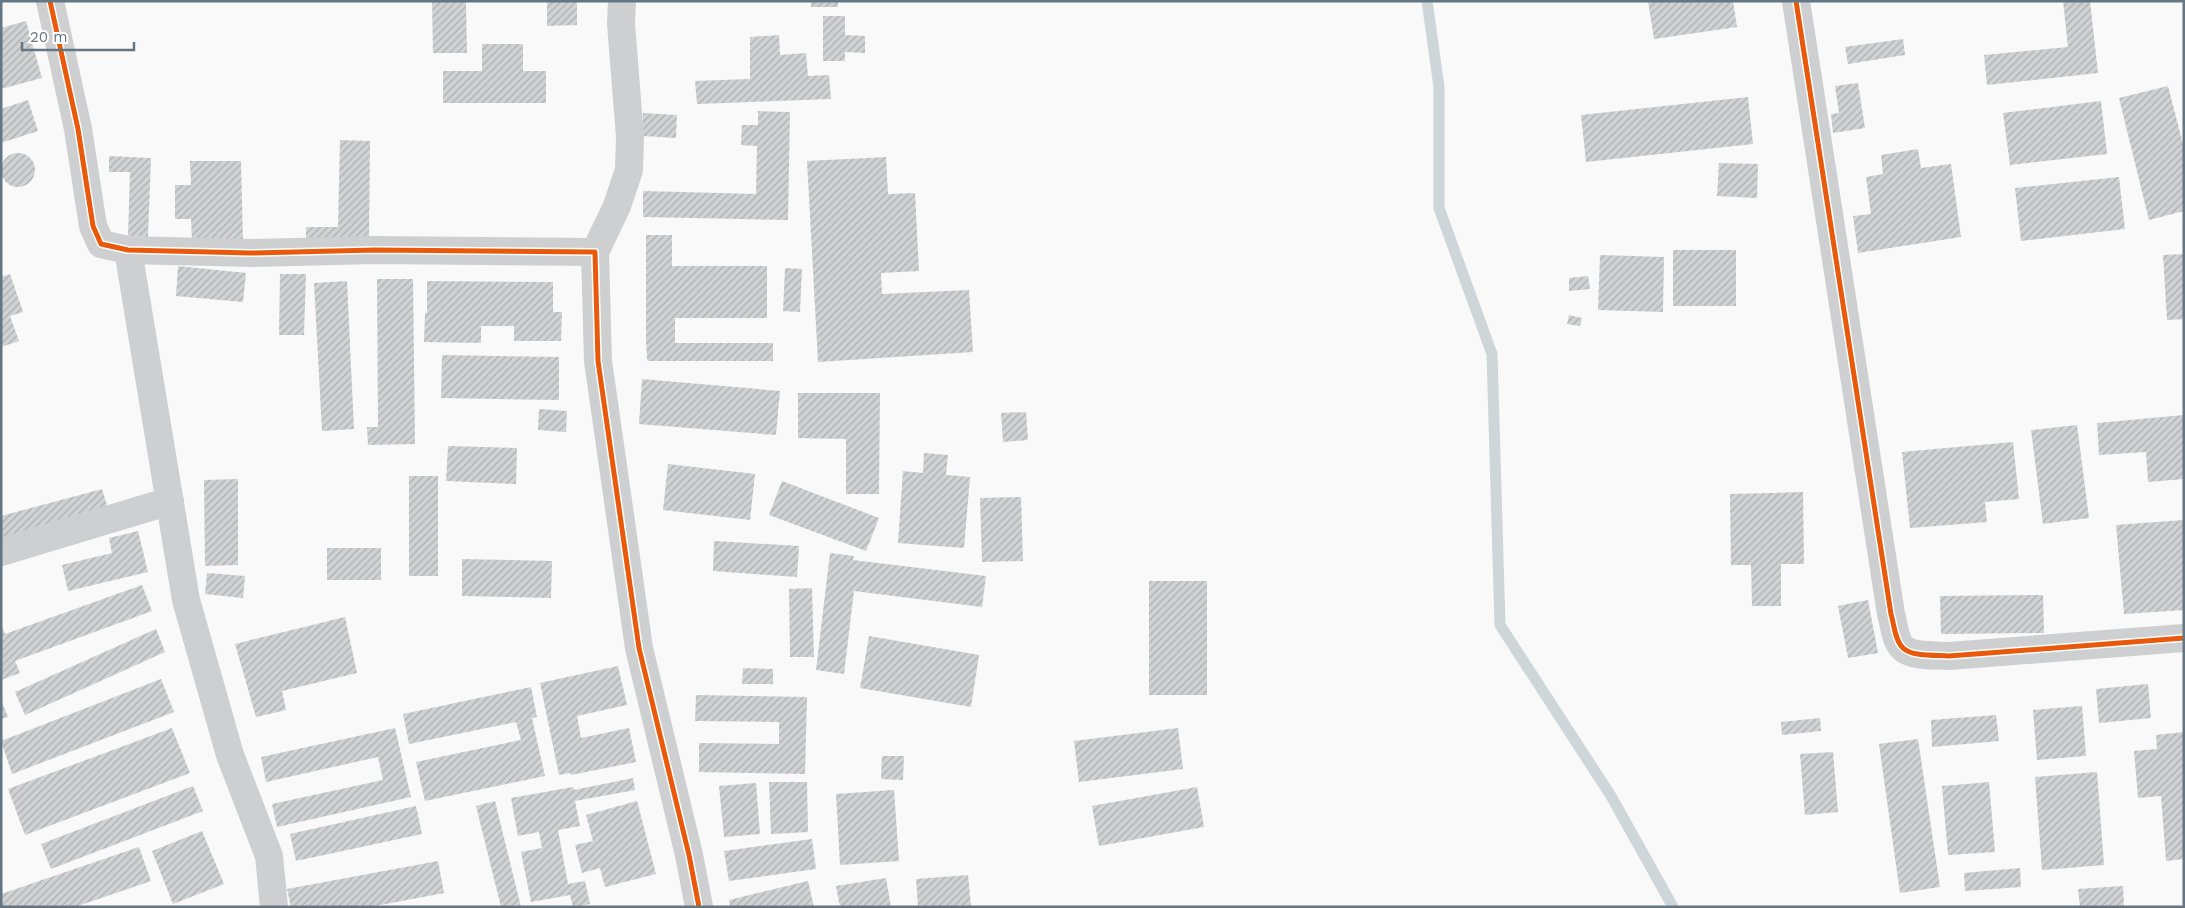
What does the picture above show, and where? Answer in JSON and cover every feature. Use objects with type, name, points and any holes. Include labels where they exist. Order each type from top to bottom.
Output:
[{"type":"street","points":[[50,1],[78,129],[92,226],[101,244],[128,250],[251,253],[375,250],[595,252]]},
{"type":"street","points":[[622,1],[621,24],[630,137],[629,170],[617,206],[595,252],[598,360],[639,648],[699,907]]},
{"type":"street","points":[[1796,1],[1891,614],[1897,639],[1903,648],[1914,653],[1949,656],[2184,638]]},
{"type":"street","points":[[128,250],[186,600],[230,755],[268,856],[274,907]]},
{"type":"street","points":[[1,552],[170,501]]},
{"type":"building","points":[[432,1],[466,1],[467,53],[433,53]]},
{"type":"building","points":[[547,1],[577,1],[577,25],[547,26]]},
{"type":"building","points":[[811,1],[838,1],[838,7],[811,7]]},
{"type":"building","points":[[1648,1],[1733,1],[1737,27],[1654,39]]},
{"type":"building","points":[[2063,1],[2090,1],[2098,73],[1987,85],[1984,55],[2068,47]]},
{"type":"building","points":[[823,16],[845,16],[845,35],[865,36],[865,53],[845,52],[845,61],[823,61]]},
{"type":"building","points":[[26,21],[42,78],[1,89],[1,28]]},
{"type":"building","points":[[779,35],[780,55],[806,53],[808,76],[829,75],[831,99],[697,104],[695,81],[750,79],[750,37]]},
{"type":"building","points":[[1903,39],[1905,55],[1848,64],[1845,47]]},
{"type":"building","points":[[482,44],[523,44],[523,71],[546,71],[546,103],[443,103],[443,71],[482,71]]},
{"type":"building","points":[[1858,83],[1865,128],[1833,133],[1831,114],[1839,113],[1835,86]]},
{"type":"building","points":[[2168,86],[2184,148],[2184,211],[2149,220],[2119,98]]},
{"type":"building","points":[[1748,97],[1753,144],[1586,162],[1581,115]]},
{"type":"building","points":[[28,100],[38,131],[1,143],[1,109]]},
{"type":"building","points":[[2101,101],[2107,154],[2010,165],[2003,113]]},
{"type":"building","points":[[758,111],[790,112],[788,220],[643,217],[643,191],[756,194],[757,146],[741,145],[742,125],[758,125]]},
{"type":"building","points":[[643,113],[677,115],[676,138],[642,136]]},
{"type":"building","points":[[340,140],[370,141],[369,240],[306,240],[306,227],[338,227]]},
{"type":"building","points":[[1918,149],[1921,168],[1951,164],[1961,237],[1858,253],[1853,216],[1871,214],[1866,177],[1883,174],[1881,155]]},
{"type":"building","points":[[18,153],[25,154],[30,158],[34,163],[34,177],[30,182],[25,186],[18,187],[11,186],[6,182],[2,177],[1,170],[2,163],[6,158],[11,154]]},
{"type":"building","points":[[109,156],[151,158],[148,237],[128,236],[130,172],[109,172]]},
{"type":"building","points":[[886,157],[888,194],[915,193],[919,271],[881,273],[882,294],[969,290],[973,352],[818,362],[807,161]]},
{"type":"building","points":[[190,161],[241,161],[243,240],[192,241],[191,219],[175,219],[175,185],[191,185]]},
{"type":"building","points":[[1719,163],[1758,164],[1757,198],[1717,196]]},
{"type":"building","points":[[2119,177],[2125,229],[2021,241],[2015,188]]},
{"type":"building","points":[[646,235],[672,235],[672,266],[767,266],[767,318],[675,318],[675,343],[773,343],[773,361],[648,361],[646,340]]},
{"type":"building","points":[[1673,250],[1736,250],[1736,306],[1673,306]]},
{"type":"building","points":[[2184,254],[2184,319],[2167,320],[2163,255]]},
{"type":"building","points":[[1600,255],[1664,257],[1663,312],[1598,310]]},
{"type":"building","points":[[178,266],[246,273],[243,302],[176,296]]},
{"type":"building","points":[[785,268],[802,269],[800,312],[783,311]]},
{"type":"building","points":[[10,274],[23,312],[10,316],[19,341],[1,347],[1,277]]},
{"type":"building","points":[[280,274],[306,274],[304,335],[279,335]]},
{"type":"building","points":[[1588,276],[1590,289],[1569,291],[1569,278]]},
{"type":"building","points":[[377,279],[413,279],[415,444],[368,445],[367,427],[378,427]]},
{"type":"building","points":[[347,281],[354,429],[322,431],[314,283]]},
{"type":"building","points":[[427,281],[553,282],[553,312],[562,312],[561,341],[514,341],[514,326],[481,326],[481,343],[424,342],[425,313],[427,313]]},
{"type":"building","points":[[1569,315],[1582,318],[1580,326],[1567,324]]},
{"type":"building","points":[[442,355],[559,357],[559,400],[441,398]]},
{"type":"building","points":[[642,379],[780,391],[776,435],[639,424]]},
{"type":"building","points":[[798,393],[880,393],[879,494],[846,494],[846,439],[798,438]]},
{"type":"building","points":[[539,409],[567,411],[566,432],[538,430]]},
{"type":"building","points":[[1026,412],[1028,440],[1003,442],[1001,413]]},
{"type":"building","points":[[2184,415],[2184,479],[2148,482],[2146,452],[2099,455],[2097,423]]},
{"type":"building","points":[[2077,425],[2089,518],[2043,524],[2031,430]]},
{"type":"building","points":[[2013,442],[2019,499],[1985,502],[1987,522],[1910,528],[1902,452]]},
{"type":"building","points":[[448,446],[517,448],[516,484],[446,481]]},
{"type":"building","points":[[924,453],[948,455],[946,475],[970,477],[964,548],[898,543],[903,471],[923,473]]},
{"type":"building","points":[[668,464],[755,474],[750,520],[663,510]]},
{"type":"building","points":[[409,476],[438,476],[438,576],[409,576]]},
{"type":"building","points":[[238,479],[238,565],[205,566],[204,480]]},
{"type":"building","points":[[782,481],[879,518],[866,551],[769,515]]},
{"type":"building","points":[[102,489],[110,515],[1,545],[1,516]]},
{"type":"building","points":[[1803,492],[1804,564],[1781,564],[1781,606],[1752,606],[1751,565],[1731,565],[1730,494]]},
{"type":"building","points":[[1021,497],[1023,561],[982,562],[980,498]]},
{"type":"building","points":[[2184,520],[2184,610],[2124,614],[2116,525]]},
{"type":"building","points":[[138,531],[148,572],[68,591],[62,565],[112,553],[109,538]]},
{"type":"building","points":[[714,541],[799,546],[797,577],[713,571]]},
{"type":"building","points":[[327,548],[381,548],[381,580],[327,580]]},
{"type":"building","points":[[830,553],[854,556],[853,560],[986,576],[982,607],[854,591],[844,674],[816,670]]},
{"type":"building","points":[[462,559],[552,561],[551,598],[462,596]]},
{"type":"building","points":[[207,573],[245,576],[243,598],[205,594]]},
{"type":"building","points":[[1149,581],[1207,581],[1207,695],[1149,695]]},
{"type":"building","points":[[142,585],[152,611],[15,661],[20,673],[1,680],[1,624],[5,634]]},
{"type":"building","points":[[812,588],[814,657],[790,657],[789,589]]},
{"type":"building","points":[[2043,595],[2044,633],[1941,634],[1940,596]]},
{"type":"building","points":[[1868,600],[1878,653],[1848,658],[1838,606]]},
{"type":"building","points":[[345,617],[357,673],[282,691],[286,710],[256,717],[235,644]]},
{"type":"building","points":[[156,629],[165,652],[25,715],[15,692]]},
{"type":"building","points":[[869,636],[979,655],[971,707],[860,688]]},
{"type":"building","points":[[618,666],[627,705],[577,716],[581,738],[629,728],[636,762],[571,775],[570,773],[559,775],[540,683]]},
{"type":"building","points":[[743,668],[773,669],[773,684],[742,684]]},
{"type":"building","points":[[161,679],[174,712],[12,774],[1,741]]},
{"type":"building","points":[[2148,684],[2151,718],[2099,723],[2096,689]]},
{"type":"building","points":[[531,687],[537,717],[532,718],[545,776],[425,801],[416,762],[521,740],[516,722],[409,744],[403,714]]},
{"type":"building","points":[[696,695],[807,697],[805,774],[699,772],[699,743],[779,744],[779,722],[695,721]]},
{"type":"building","points":[[1,699],[8,717],[1,719]]},
{"type":"building","points":[[2082,706],[2086,756],[2037,760],[2033,710]]},
{"type":"building","points":[[1996,715],[1999,741],[1932,747],[1931,720]]},
{"type":"building","points":[[1820,718],[1821,731],[1782,735],[1781,722]]},
{"type":"building","points":[[172,728],[190,773],[25,835],[8,789]]},
{"type":"building","points":[[395,728],[411,797],[277,827],[272,804],[383,780],[378,757],[266,782],[261,757]]},
{"type":"building","points":[[1178,728],[1183,769],[1079,782],[1074,741]]},
{"type":"building","points":[[2184,732],[2184,859],[2166,861],[2161,796],[2138,798],[2134,751],[2157,749],[2156,735]]},
{"type":"building","points":[[1918,739],[1940,887],[1900,893],[1879,744]]},
{"type":"building","points":[[1833,752],[1838,812],[1805,815],[1800,754]]},
{"type":"building","points":[[882,756],[904,756],[903,780],[881,779]]},
{"type":"building","points":[[2097,772],[2104,865],[2042,870],[2035,777]]},
{"type":"building","points":[[633,778],[635,790],[575,801],[580,826],[558,830],[568,884],[585,881],[590,904],[573,907],[570,895],[531,902],[521,852],[542,848],[539,832],[518,836],[511,798],[573,787],[574,790]]},
{"type":"building","points":[[769,782],[807,782],[808,832],[771,834]]},
{"type":"building","points":[[1989,782],[1995,852],[1948,855],[1942,786]]},
{"type":"building","points":[[756,783],[760,834],[724,837],[719,786]]},
{"type":"building","points":[[193,786],[203,811],[51,869],[41,844]]},
{"type":"building","points":[[1197,787],[1204,827],[1099,846],[1092,806]]},
{"type":"building","points":[[894,790],[899,861],[840,865],[836,794]]},
{"type":"building","points":[[495,801],[521,907],[501,907],[476,806]]},
{"type":"building","points":[[637,801],[656,874],[605,887],[600,868],[582,873],[575,845],[593,841],[586,815]]},
{"type":"building","points":[[416,806],[422,834],[296,861],[290,834]]},
{"type":"building","points":[[202,831],[224,884],[173,904],[152,851]]},
{"type":"building","points":[[812,839],[816,869],[729,881],[724,851]]},
{"type":"building","points":[[139,847],[151,881],[75,907],[1,907],[1,894]]},
{"type":"building","points":[[438,861],[444,893],[370,907],[291,907],[287,889]]},
{"type":"building","points":[[2020,868],[2021,887],[1965,891],[1964,873]]},
{"type":"building","points":[[968,875],[971,907],[918,907],[916,879]]},
{"type":"building","points":[[886,878],[891,907],[840,907],[836,886]]},
{"type":"building","points":[[808,881],[814,907],[730,907],[729,900]]},
{"type":"building","points":[[2123,886],[2124,907],[2080,907],[2078,889]]},
{"type":"waterway","points":[[1427,1],[1439,87],[1439,208],[1492,354],[1500,625],[1611,796],[1673,907]]},
{"type":"cycle path","points":[[50,1],[78,129],[93,226],[101,244],[128,250],[251,253],[375,250],[595,252],[598,361],[639,648],[689,855],[699,907]]},
{"type":"cycle path","points":[[1796,1],[1891,614],[1896,637],[1900,645],[1912,653],[1949,656],[2184,638]]}]
